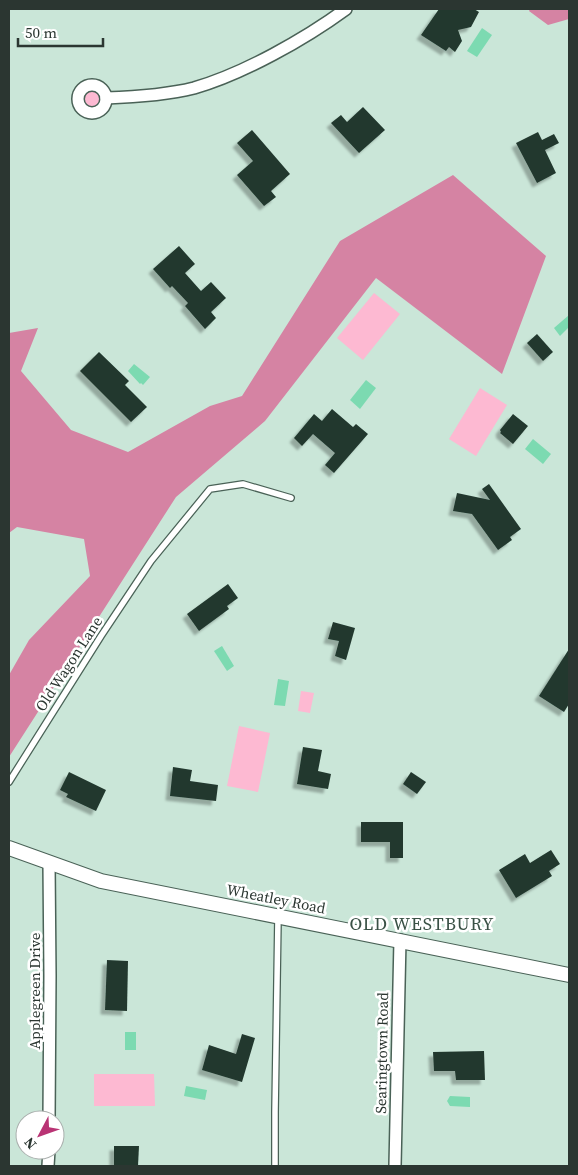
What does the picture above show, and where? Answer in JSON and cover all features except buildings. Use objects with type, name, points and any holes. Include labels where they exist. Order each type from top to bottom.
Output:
[{"type":"street","points":[[106,98],[140,97],[193,88],[233,75],[299,40],[346,9]]},
{"type":"street","name":"Wheatley Road","points":[[9,848],[101,880],[569,975]]},
{"type":"street","name":"Applegreen Drive","points":[[49,863],[49,1110]]},
{"type":"street","name":"Searingtown Road","points":[[395,1166],[400,940]]},
{"type":"lane","name":"Old Wagon Lane","points":[[9,782],[101,636],[151,561],[210,489],[243,484],[292,498]]},
{"type":"lane","points":[[275,1166],[278,917]]},
{"type":"shaded area","points":[[530,9],[569,9],[569,19],[548,25],[529,11]]},
{"type":"shaded area","points":[[482,28],[492,35],[477,57],[467,51]]},
{"type":"shaded area","points":[[89,91],[95,91],[100,96],[98,105],[89,107],[84,102],[84,96]]},
{"type":"shaded area","points":[[453,175],[546,256],[502,374],[376,278],[265,421],[176,497],[9,757],[9,675],[29,640],[90,576],[84,539],[17,527],[9,533],[9,333],[38,328],[21,371],[71,430],[128,452],[210,406],[242,396],[340,241]]},
{"type":"shaded area","points":[[374,293],[400,314],[363,360],[337,338]]},
{"type":"shaded area","points":[[569,315],[569,327],[560,336],[554,328]]},
{"type":"shaded area","points":[[134,364],[150,377],[143,385],[128,371]]},
{"type":"shaded area","points":[[366,380],[376,388],[360,409],[350,400]]},
{"type":"shaded area","points":[[480,388],[507,405],[476,456],[449,439]]},
{"type":"shaded area","points":[[533,439],[551,454],[543,464],[525,449]]},
{"type":"shaded area","points":[[222,646],[234,666],[227,671],[214,651]]},
{"type":"shaded area","points":[[278,679],[289,681],[285,706],[274,705]]},
{"type":"shaded area","points":[[301,691],[314,693],[310,713],[298,711]]},
{"type":"shaded area","points":[[239,726],[270,733],[258,792],[227,786]]},
{"type":"shaded area","points":[[125,1032],[136,1032],[136,1050],[125,1050]]},
{"type":"shaded area","points":[[94,1074],[154,1074],[155,1106],[94,1106]]},
{"type":"shaded area","points":[[186,1086],[207,1090],[205,1100],[184,1096]]},
{"type":"shaded area","points":[[450,1096],[470,1097],[470,1107],[450,1106],[447,1101]]},
{"type":"district","name":"OLD WESTBURY","points":[[422,924]]}]
